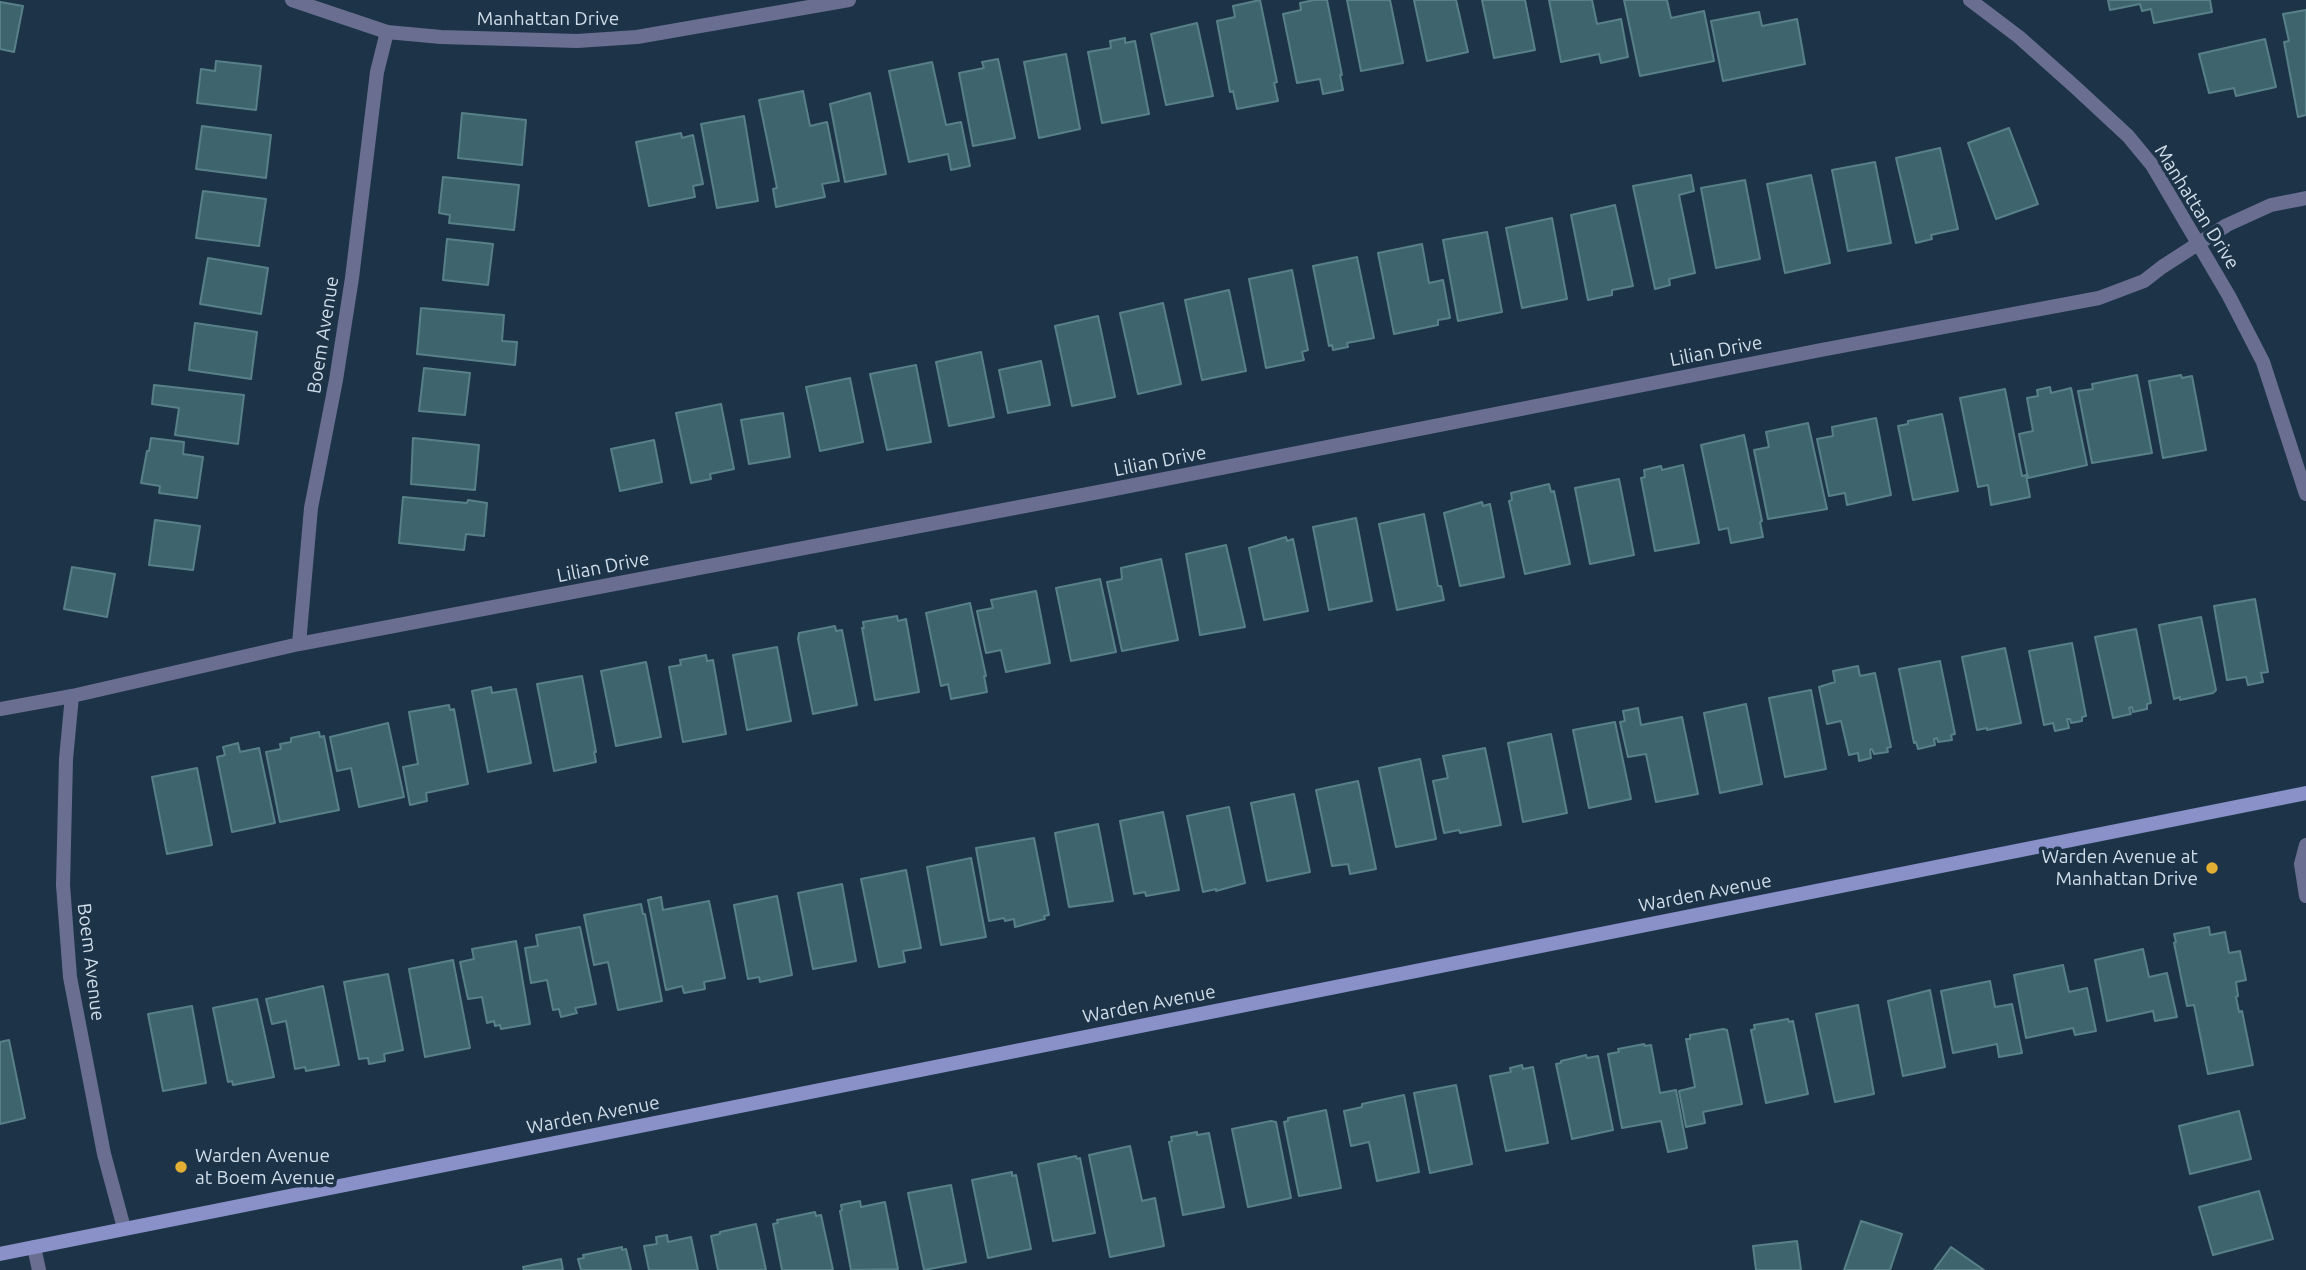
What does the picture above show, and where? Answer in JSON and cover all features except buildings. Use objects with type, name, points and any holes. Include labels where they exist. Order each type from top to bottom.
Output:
[{"type":"main road","name":"Warden Avenue","points":[[0,1254],[2306,793]]},
{"type":"street","name":"Manhattan Drive","points":[[292,0],[387,32],[441,37],[577,41],[637,37],[812,3],[849,0]]},
{"type":"street","name":"Manhattan Drive","points":[[1970,0],[2019,37],[2128,136],[2152,165],[2230,296],[2263,362],[2306,494]]},
{"type":"street","name":"Boem Avenue","points":[[299,644],[311,508],[338,367],[352,278],[377,72],[387,32]]},
{"type":"street","name":"Lilian Drive","points":[[0,709],[72,696],[299,644],[2099,298],[2144,281],[2227,225],[2271,205],[2306,198]]},
{"type":"street","name":"Boem Avenue","points":[[72,696],[66,759],[63,885],[70,977],[104,1154],[124,1228]]},
{"type":"street","points":[[2306,845],[2301,864],[2306,896]]},
{"type":"street","points":[[34,1247],[39,1270]]},
{"type":"place","name":"Warden Avenue at Manhattan Drive","points":[[2212,868]]},
{"type":"place","name":"Warden Avenue at Boem Avenue","points":[[181,1167]]}]
